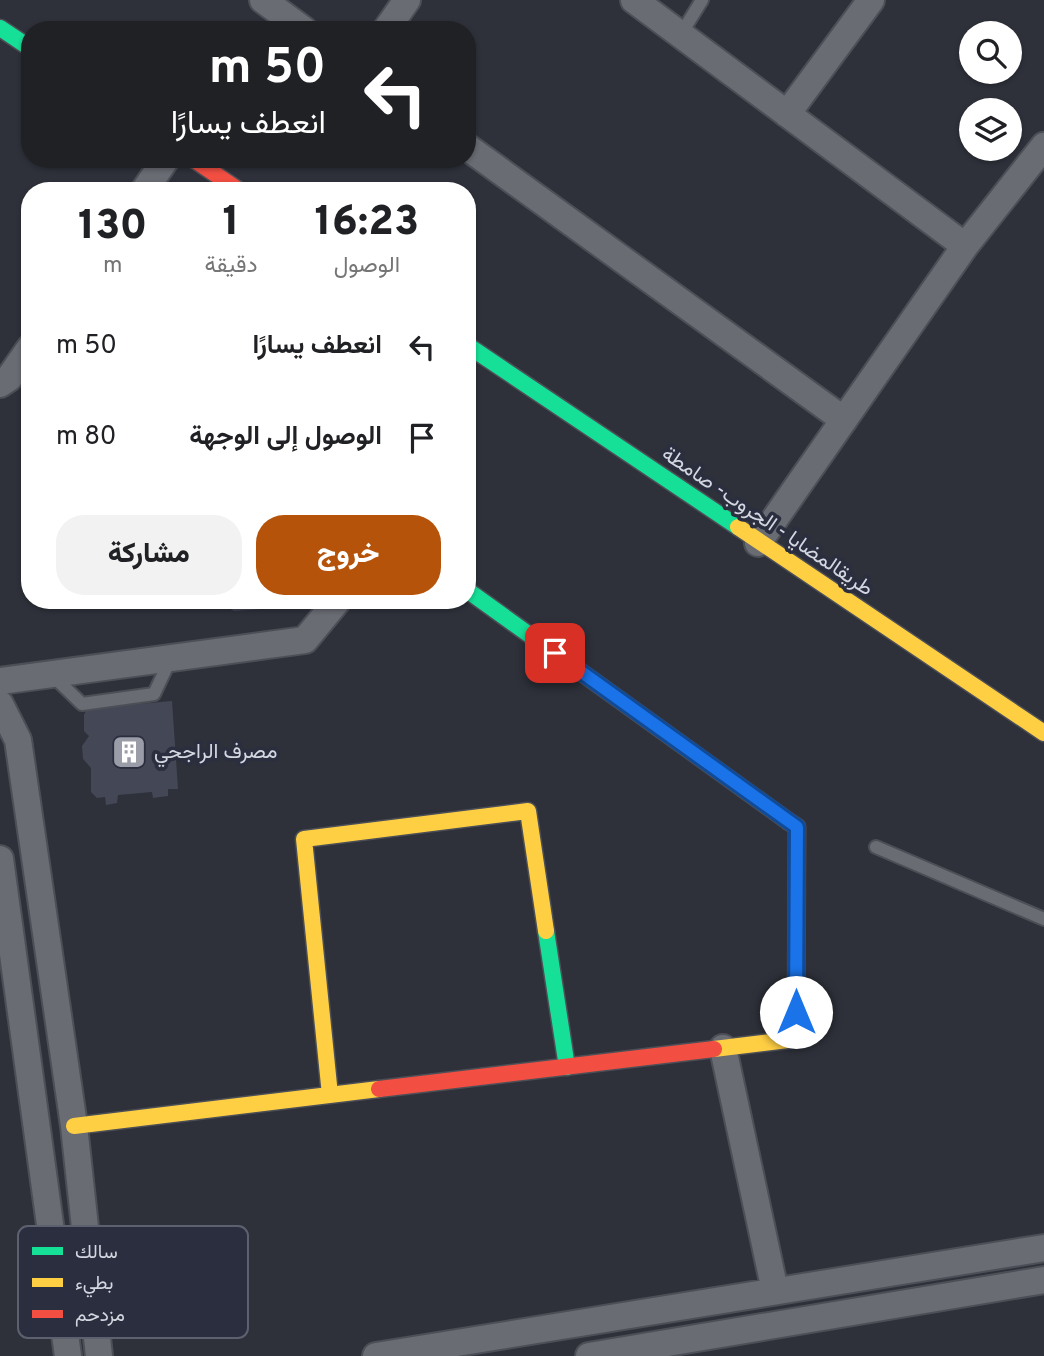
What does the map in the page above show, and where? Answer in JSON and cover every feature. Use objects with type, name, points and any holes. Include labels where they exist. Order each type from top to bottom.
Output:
[{"type":"street","points":[[263,0],[292,21]]},
{"type":"street","points":[[392,21],[407,0]]},
{"type":"street","points":[[634,0],[965,246]]},
{"type":"street","points":[[787,114],[871,0]]},
{"type":"street","points":[[0,28],[21,42]]},
{"type":"street","points":[[758,542],[965,246],[1044,146]]},
{"type":"street","points":[[476,154],[844,420]]},
{"type":"street","points":[[207,168],[227,182]]},
{"type":"street","name":"طريقالمضايا - الجروب- صامطة","points":[[476,351],[1044,733]]},
{"type":"street","points":[[0,384],[9,378],[21,361]]},
{"type":"street","points":[[74,1126],[796,1039],[797,827],[476,596]]},
{"type":"street","points":[[0,681],[304,640],[330,609]]},
{"type":"street","points":[[0,704],[18,740],[74,1126],[85,1226]]},
{"type":"street","points":[[330,1095],[304,839],[528,811],[567,1067]]},
{"type":"street","points":[[0,859],[50,1226]]},
{"type":"street","points":[[723,1048],[775,1292]]},
{"type":"street","points":[[376,1356],[1044,1248]]},
{"type":"street","points":[[589,1356],[1044,1280]]},
{"type":"street","points":[[66,1338],[68,1356]]},
{"type":"street","points":[[97,1338],[99,1356]]},
{"type":"lane","points":[[681,34],[702,0]]},
{"type":"lane","points":[[876,847],[1044,919]]},
{"type":"building","points":[[231,609],[262,609],[234,611]]},
{"type":"building","name":"مصرف الراجحي","points":[[172,701],[178,789],[168,789],[168,796],[153,798],[152,792],[118,795],[117,803],[106,805],[105,797],[97,798],[91,792],[91,768],[83,759],[82,746],[89,736],[84,731],[86,711],[93,708]]},
{"type":"traffic: fast","points":[[0,28],[21,42]]},
{"type":"traffic: fast","points":[[476,351],[738,527]]},
{"type":"traffic: fast","points":[[476,596],[788,821]]},
{"type":"traffic: fast","points":[[546,931],[567,1067]]},
{"type":"traffic: slow","points":[[738,527],[1044,733]]},
{"type":"traffic: slow","points":[[330,1095],[304,839],[528,811],[546,931]]},
{"type":"traffic: slow","points":[[714,1049],[796,1039],[797,827],[788,821]]},
{"type":"traffic: slow","points":[[74,1126],[379,1089]]},
{"type":"traffic: jam","points":[[206,168],[227,182]]},
{"type":"traffic: jam","points":[[379,1089],[714,1049]]},
{"type":"place","name":"مصرف الراجحي","points":[[129,752]]},
{"type":"route","points":[[555,653],[797,827],[796,1012]]}]
